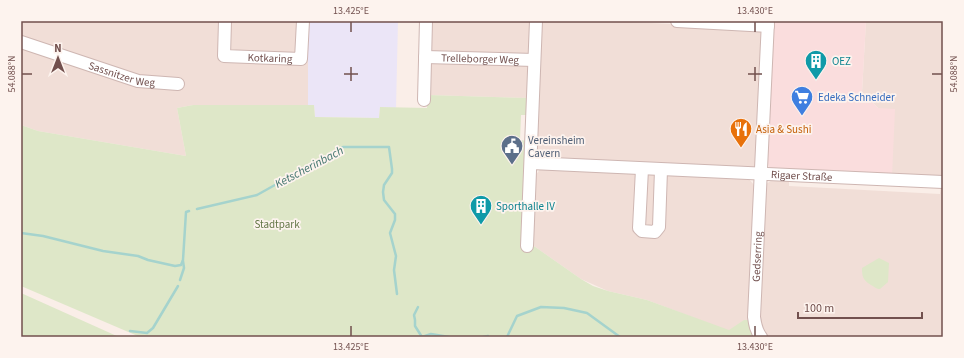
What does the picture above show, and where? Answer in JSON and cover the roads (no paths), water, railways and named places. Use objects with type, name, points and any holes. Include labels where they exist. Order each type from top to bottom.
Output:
[{"type":"street","name":"Kotkaring","points":[[225,21],[224,56],[302,59],[303,21]]},
{"type":"street","name":"Trelleborger Weg","points":[[424,100],[426,21]]},
{"type":"street","name":"Trelleborger Weg","points":[[527,246],[536,21]]},
{"type":"street","points":[[676,21],[768,23]]},
{"type":"street","name":"Gedserring","points":[[761,337],[758,334],[754,317],[768,23]]},
{"type":"street","name":"Sassnitzer Weg","points":[[21,42],[138,81],[178,84]]},
{"type":"street","name":"Trelleborger Weg","points":[[425,57],[534,60]]},
{"type":"street","name":"Rigaer Straße","points":[[531,163],[943,182]]},
{"type":"street","points":[[642,169],[639,228],[642,231],[649,232],[655,232],[659,227],[661,170]]},
{"type":"waterway","name":"Ketscherinbach","points":[[197,209],[257,195],[343,147],[389,147],[392,173],[384,185],[383,192],[384,200],[395,214],[395,220],[390,233],[396,256],[394,270],[397,294]]},
{"type":"waterway","name":"Ketscherinbach","points":[[21,233],[43,236],[103,251],[138,256],[148,260],[175,266],[181,265],[183,260],[186,212],[189,211]]},
{"type":"waterway","points":[[180,280],[184,268],[183,261]]},
{"type":"waterway","points":[[130,331],[147,333],[153,328],[178,286]]},
{"type":"waterway","name":"Ketscherinbach","points":[[418,307],[414,315],[415,326],[422,337],[431,334],[449,337]]},
{"type":"waterway","name":"Ketscherinbach","points":[[507,337],[517,316],[541,307],[564,308],[587,313],[620,337]]},
{"type":"waterway","name":"Ketscherinbach","points":[[483,337],[488,336]]},
{"type":"place","name":"OEZ","points":[[816,80]]},
{"type":"place","name":"Edeka Schneider","points":[[802,116]]},
{"type":"place","name":"Asia & Sushi","points":[[741,148]]},
{"type":"place","name":"Vereinsheim Cavern","points":[[512,166]]},
{"type":"place","name":"Sporthalle IV","points":[[481,226]]},
{"type":"park label","name":"Stadtpark","points":[[277,224]]}]
